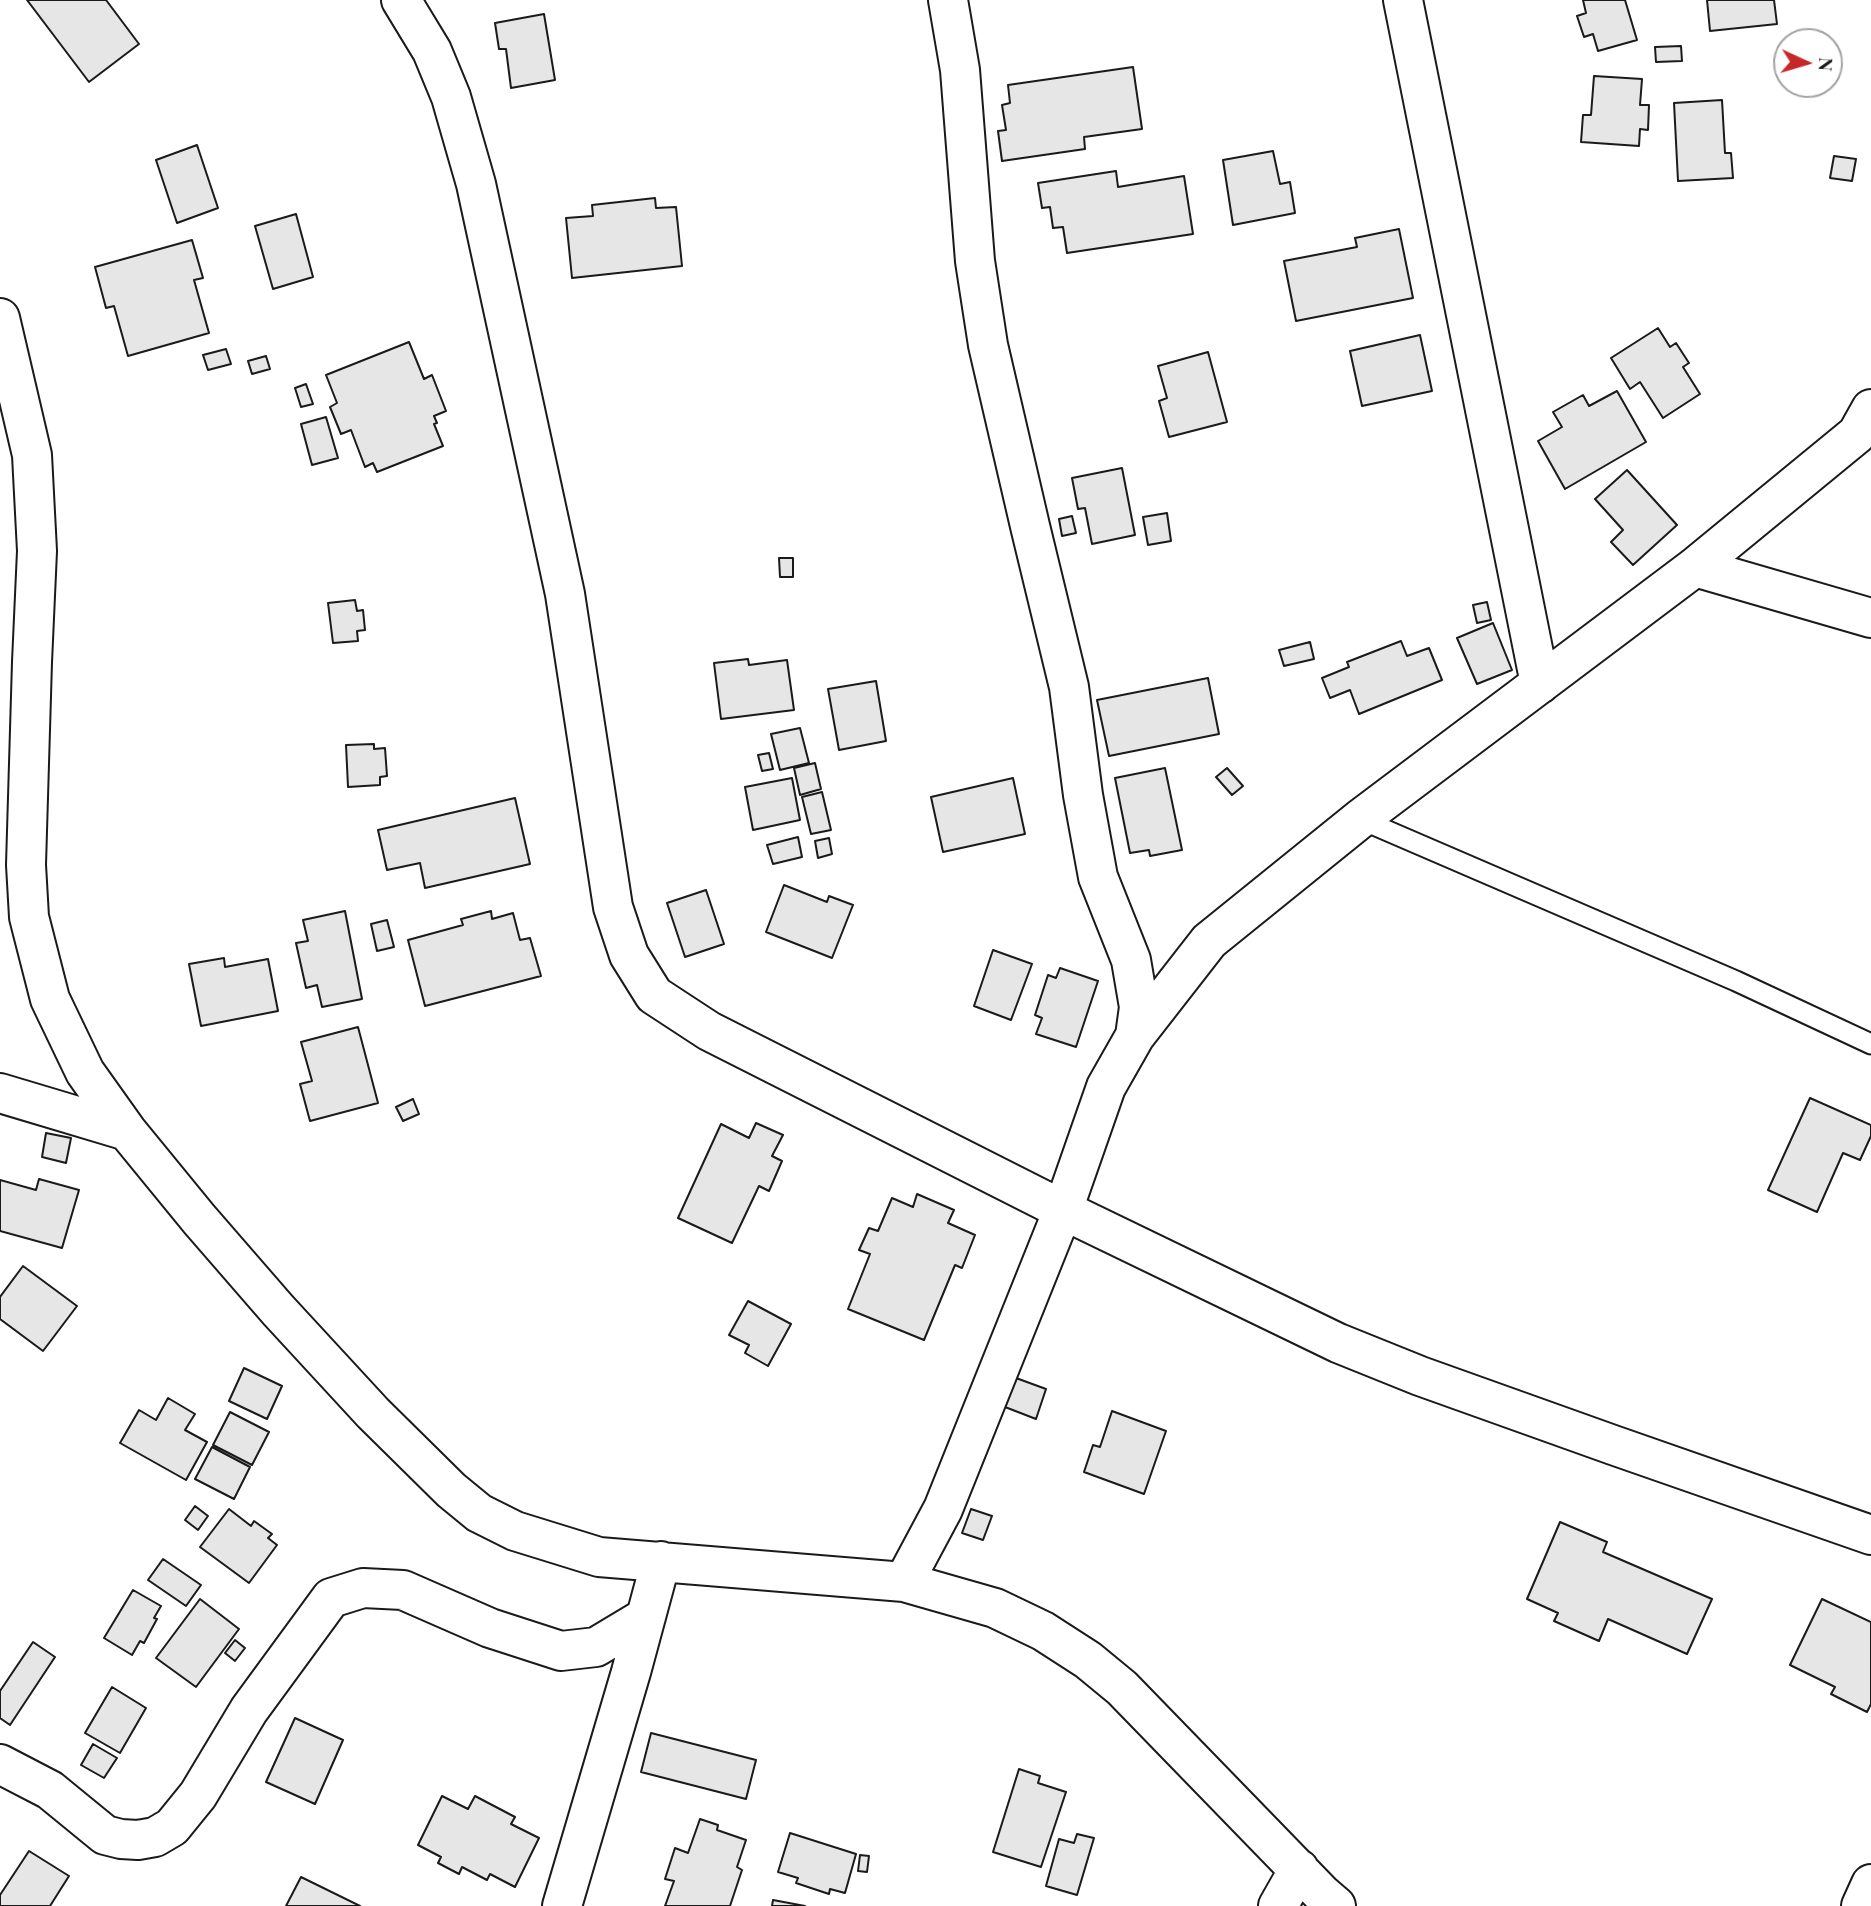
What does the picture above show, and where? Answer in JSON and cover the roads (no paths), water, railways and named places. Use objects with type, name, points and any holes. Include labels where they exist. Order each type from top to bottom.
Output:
[{"type":"street","points":[[401,0],[432,51],[451,97],[476,184],[565,594],[612,906],[629,955],[654,995],[709,1031],[1063,1210],[1350,1348],[1613,1446],[1871,1535]]},
{"type":"street","points":[[948,0],[960,71],[975,261],[988,345],[1069,687],[1083,795],[1098,877],[1131,960],[1139,1007],[1135,1036]]},
{"type":"street","points":[[1403,0],[1540,684]]},
{"type":"street","points":[[0,318],[32,455],[37,551],[26,865],[29,917],[50,999],[85,1072],[127,1130],[199,1219],[373,1413],[478,1513],[515,1531],[599,1557],[904,1582],[995,1608],[1043,1631],[1088,1660],[1122,1688],[1336,1906]]},
{"type":"street","points":[[904,1582],[943,1509],[1063,1210],[1106,1087],[1135,1036],[1209,940],[1360,819],[1695,567],[1857,434],[1871,409]]},
{"type":"street","points":[[1695,567],[1871,618]]},
{"type":"street","points":[[0,1093],[127,1130]]},
{"type":"street","points":[[562,1906],[660,1562]]},
{"type":"street","points":[[0,1764],[50,1790],[105,1835],[138,1840],[156,1837],[172,1827],[198,1795],[249,1710],[331,1598],[363,1588],[403,1590],[490,1628],[561,1651],[596,1647],[646,1617]]},
{"type":"street","points":[[1278,1906],[1299,1869]]},
{"type":"street","points":[[1861,1906],[1871,1884]]},
{"type":"lane","points":[[1360,819],[1736,981],[1871,1044]]}]
